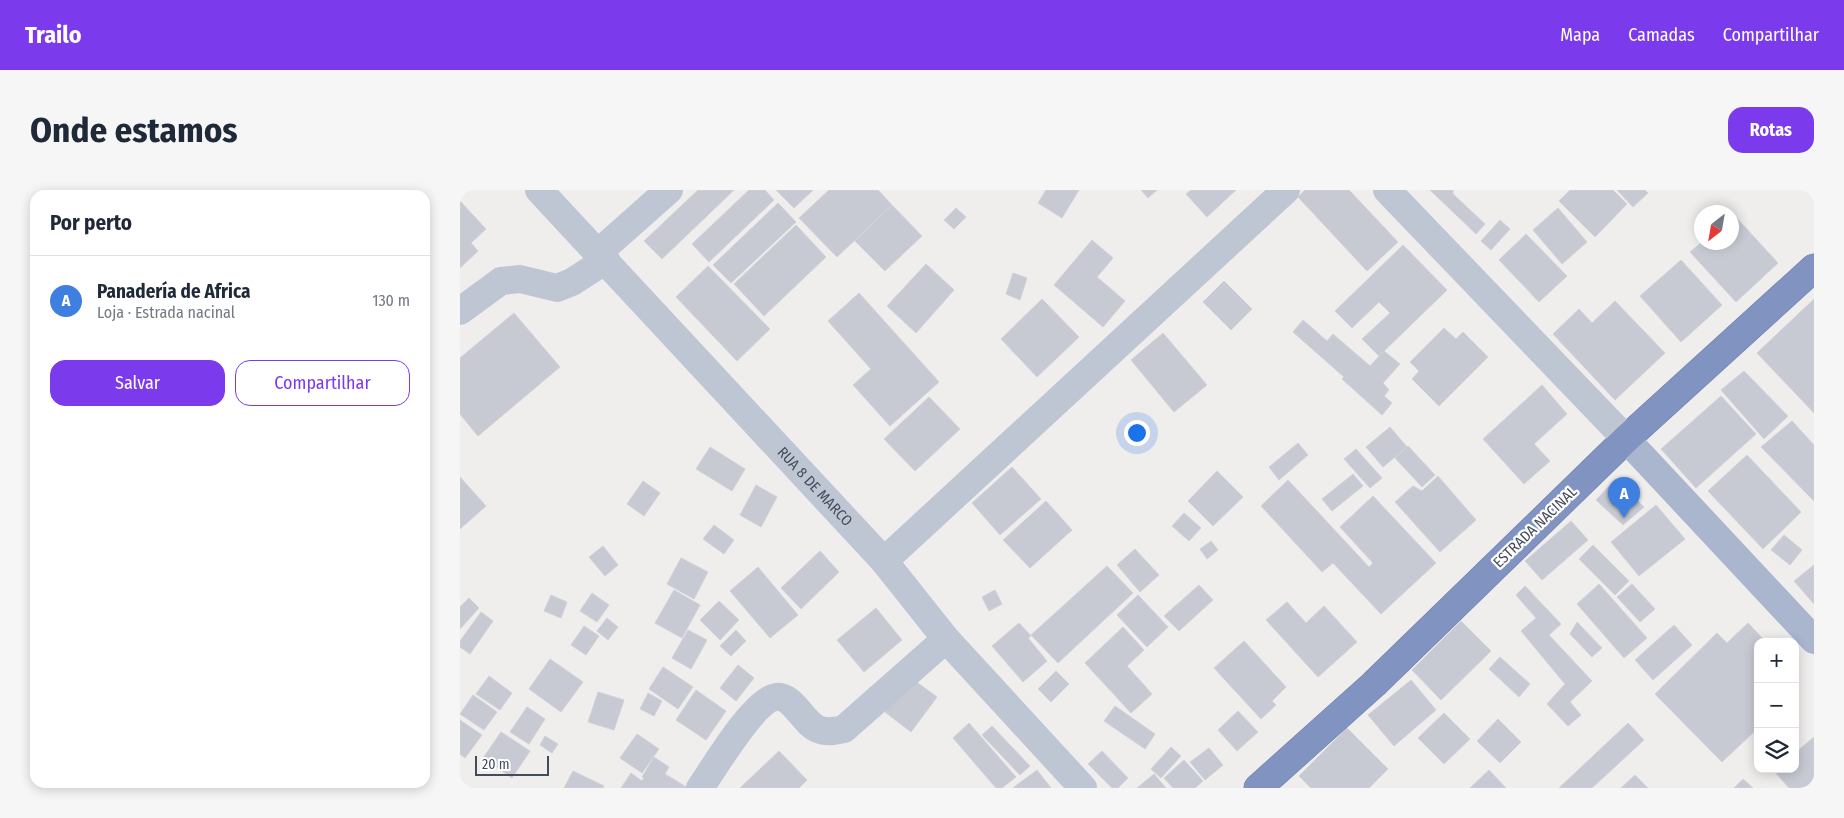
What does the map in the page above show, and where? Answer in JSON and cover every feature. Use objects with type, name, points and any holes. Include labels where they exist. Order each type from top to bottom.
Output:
[{"type":"highway","name":"ESTRADA NACINAL","points":[[1258,788],[1374,684],[1626,439],[1814,268]]},
{"type":"main road","points":[[1626,439],[1814,640]]},
{"type":"street","name":"RUA 8 DE MARCO","points":[[540,190],[884,560],[946,639],[1083,788]]},
{"type":"street","points":[[460,311],[501,280],[520,279],[557,288],[572,282],[602,256],[668,190]]},
{"type":"street","points":[[884,560],[1286,190]]},
{"type":"street","points":[[1387,190],[1626,439]]},
{"type":"street","points":[[700,788],[750,717],[765,702],[777,696],[788,699],[816,729],[832,732],[844,729],[946,639]]},
{"type":"building","points":[[698,190],[734,190],[662,259],[644,241]]},
{"type":"building","points":[[749,190],[765,190],[774,200],[709,262],[692,244]]},
{"type":"building","points":[[776,190],[813,190],[794,208]]},
{"type":"building","points":[[829,190],[878,190],[892,205],[837,257],[799,218]]},
{"type":"building","points":[[1046,190],[1079,190],[1062,218],[1038,203]]},
{"type":"building","points":[[1141,190],[1157,190],[1148,198]]},
{"type":"building","points":[[1191,190],[1236,190],[1207,217],[1186,194]]},
{"type":"building","points":[[1305,190],[1349,190],[1398,242],[1367,271],[1298,197]]},
{"type":"building","points":[[1430,190],[1453,190],[1453,194],[1485,224],[1476,234]]},
{"type":"building","points":[[1570,190],[1613,190],[1627,204],[1595,237],[1559,201]]},
{"type":"building","points":[[1617,190],[1645,190],[1648,193],[1633,207]]},
{"type":"building","points":[[460,201],[486,229],[471,243],[478,251],[460,268]]},
{"type":"building","points":[[778,203],[796,222],[731,283],[713,265]]},
{"type":"building","points":[[892,205],[922,236],[885,271],[855,241]]},
{"type":"building","points":[[956,208],[966,217],[954,229],[944,220]]},
{"type":"building","points":[[1558,208],[1587,242],[1562,264],[1533,230]]},
{"type":"building","points":[[1500,220],[1510,229],[1491,250],[1481,241]]},
{"type":"building","points":[[1739,221],[1778,263],[1736,302],[1690,252],[1694,249],[1739,250]]},
{"type":"building","points":[[796,225],[826,257],[764,316],[734,284]]},
{"type":"building","points":[[1526,234],[1567,276],[1539,302],[1499,260]]},
{"type":"building","points":[[1092,240],[1113,258],[1097,277],[1125,301],[1103,327],[1054,285]]},
{"type":"building","points":[[1403,245],[1447,290],[1379,356],[1362,339],[1390,313],[1379,302],[1352,328],[1335,311]]},
{"type":"building","points":[[1681,260],[1722,305],[1681,342],[1640,296]]},
{"type":"building","points":[[926,264],[954,290],[916,333],[887,306]]},
{"type":"building","points":[[708,266],[770,329],[737,361],[676,297]]},
{"type":"building","points":[[1013,273],[1027,278],[1020,300],[1006,294]]},
{"type":"building","points":[[1224,281],[1252,309],[1231,330],[1203,302]]},
{"type":"building","points":[[859,293],[939,382],[890,426],[853,385],[871,369],[828,321]]},
{"type":"building","points":[[1042,299],[1079,337],[1037,377],[1001,339]]},
{"type":"building","points":[[1814,299],[1814,413],[1757,353]]},
{"type":"building","points":[[1615,301],[1665,353],[1615,400],[1553,334],[1579,309],[1592,323]]},
{"type":"building","points":[[514,313],[560,367],[478,436],[460,414],[460,358]]},
{"type":"building","points":[[1303,320],[1327,341],[1333,334],[1370,366],[1384,351],[1400,364],[1383,383],[1389,390],[1384,396],[1392,403],[1382,415],[1342,379],[1344,377],[1293,332]]},
{"type":"building","points":[[1444,328],[1456,339],[1463,332],[1488,357],[1439,406],[1412,379],[1419,371],[1410,362]]},
{"type":"building","points":[[1163,333],[1207,385],[1174,412],[1131,360]]},
{"type":"building","points":[[1744,371],[1788,416],[1764,439],[1721,390]]},
{"type":"building","points":[[1542,385],[1567,414],[1534,444],[1550,461],[1524,484],[1483,439]]},
{"type":"building","points":[[1721,396],[1756,434],[1696,488],[1661,449]]},
{"type":"building","points":[[929,397],[960,429],[915,471],[884,439]]},
{"type":"building","points":[[1792,421],[1814,445],[1814,501],[1761,447]]},
{"type":"building","points":[[1390,427],[1407,447],[1383,467],[1366,447]]},
{"type":"building","points":[[1298,443],[1308,455],[1279,480],[1269,467]]},
{"type":"building","points":[[1408,446],[1435,475],[1422,487],[1395,458]]},
{"type":"building","points":[[710,447],[745,469],[732,491],[696,469]]},
{"type":"building","points":[[1356,449],[1382,478],[1370,488],[1344,459]]},
{"type":"building","points":[[1747,455],[1801,512],[1763,549],[1708,491]]},
{"type":"building","points":[[1012,467],[1041,499],[1000,535],[972,503]]},
{"type":"building","points":[[1217,471],[1243,497],[1213,526],[1188,501]]},
{"type":"building","points":[[1353,474],[1363,486],[1332,511],[1322,499]]},
{"type":"building","points":[[1438,476],[1476,520],[1440,552],[1395,502],[1413,486],[1422,491]]},
{"type":"building","points":[[460,477],[486,506],[460,529]]},
{"type":"building","points":[[1616,479],[1644,507],[1623,525],[1596,500]]},
{"type":"building","points":[[1288,480],[1369,567],[1373,563],[1340,527],[1373,496],[1436,563],[1381,614],[1333,563],[1322,572],[1261,506]]},
{"type":"building","points":[[643,481],[660,493],[644,516],[627,504]]},
{"type":"building","points":[[756,485],[777,497],[761,527],[740,515]]},
{"type":"building","points":[[1046,501],[1072,530],[1030,568],[1003,540]]},
{"type":"building","points":[[1656,505],[1685,539],[1639,576],[1611,542]]},
{"type":"building","points":[[1184,513],[1201,528],[1189,541],[1172,526]]},
{"type":"building","points":[[1571,521],[1588,540],[1542,580],[1525,561]]},
{"type":"building","points":[[714,525],[734,540],[724,554],[703,539]]},
{"type":"building","points":[[1784,535],[1802,550],[1790,565],[1771,550]]},
{"type":"building","points":[[1211,541],[1218,550],[1207,559],[1200,549]]},
{"type":"building","points":[[1593,545],[1629,581],[1615,595],[1579,559]]},
{"type":"building","points":[[603,546],[618,565],[605,576],[589,557]]},
{"type":"building","points":[[1135,549],[1159,575],[1140,592],[1117,565]]},
{"type":"building","points":[[820,551],[839,572],[801,609],[781,588]]},
{"type":"building","points":[[681,558],[708,572],[694,599],[667,584]]},
{"type":"building","points":[[1814,565],[1814,604],[1794,581]]},
{"type":"building","points":[[1107,566],[1133,593],[1058,663],[1031,635]]},
{"type":"building","points":[[758,567],[798,615],[770,638],[730,591]]},
{"type":"building","points":[[1599,584],[1647,638],[1624,658],[1577,604]]},
{"type":"building","points":[[1632,584],[1655,609],[1640,622],[1617,597]]},
{"type":"building","points":[[1199,585],[1213,600],[1179,631],[1164,616]]},
{"type":"building","points":[[1525,586],[1561,624],[1549,635],[1592,681],[1570,702],[1581,715],[1568,726],[1547,704],[1565,684],[1521,631],[1536,618],[1516,595]]},
{"type":"building","points":[[674,590],[700,605],[682,638],[655,623]]},
{"type":"building","points":[[995,590],[1002,604],[989,611],[982,597]]},
{"type":"building","points":[[592,593],[609,605],[597,622],[580,611]]},
{"type":"building","points":[[551,595],[567,602],[561,618],[544,611]]},
{"type":"building","points":[[1138,595],[1168,627],[1147,647],[1117,615]]},
{"type":"building","points":[[469,598],[479,608],[460,629],[460,607]]},
{"type":"building","points":[[719,601],[739,620],[720,640],[700,620]]},
{"type":"building","points":[[1287,602],[1306,623],[1324,606],[1357,642],[1318,677],[1266,620]]},
{"type":"building","points":[[876,608],[902,640],[864,672],[837,640]]},
{"type":"building","points":[[481,612],[493,621],[470,654],[460,647],[460,641]]},
{"type":"building","points":[[607,618],[618,627],[608,640],[597,631]]},
{"type":"building","points":[[1461,621],[1491,651],[1441,700],[1412,670]]},
{"type":"building","points":[[1577,622],[1602,648],[1592,657],[1570,634]]},
{"type":"building","points":[[1019,623],[1031,636],[1028,638],[1047,661],[1023,682],[992,646]]},
{"type":"building","points":[[1748,623],[1762,638],[1754,638],[1754,732],[1722,762],[1655,694],[1717,633],[1727,643]]},
{"type":"building","points":[[1674,625],[1692,645],[1653,680],[1635,660]]},
{"type":"building","points":[[584,626],[599,636],[586,655],[571,645]]},
{"type":"building","points":[[1123,627],[1144,650],[1127,666],[1152,694],[1131,713],[1085,663]]},
{"type":"building","points":[[688,630],[707,640],[691,669],[672,658]]},
{"type":"building","points":[[736,630],[746,641],[731,656],[720,646]]},
{"type":"building","points":[[1244,641],[1286,687],[1272,701],[1276,705],[1261,719],[1214,668]]},
{"type":"building","points":[[1500,657],[1530,684],[1519,697],[1489,669]]},
{"type":"building","points":[[550,659],[583,682],[561,712],[529,689]]},
{"type":"building","points":[[738,665],[754,678],[736,701],[720,688]]},
{"type":"building","points":[[663,667],[693,687],[678,709],[649,689]]},
{"type":"building","points":[[1056,671],[1069,684],[1051,702],[1038,689]]},
{"type":"building","points":[[489,676],[512,693],[500,710],[476,694]]},
{"type":"building","points":[[910,677],[937,697],[911,732],[885,712]]},
{"type":"building","points":[[1411,680],[1436,710],[1394,746],[1368,715]]},
{"type":"building","points":[[696,690],[726,711],[706,740],[676,720]]},
{"type":"building","points":[[598,692],[624,700],[614,730],[588,722]]},
{"type":"building","points":[[648,693],[662,701],[654,716],[640,709]]},
{"type":"building","points":[[473,695],[497,712],[484,730],[460,714]]},
{"type":"building","points":[[1115,706],[1155,734],[1145,749],[1104,721]]},
{"type":"building","points":[[527,707],[545,719],[529,744],[510,732]]},
{"type":"building","points":[[1238,711],[1258,732],[1237,751],[1218,730]]},
{"type":"building","points":[[1444,713],[1470,739],[1444,764],[1418,738]]},
{"type":"building","points":[[1498,719],[1521,742],[1500,763],[1477,741]]},
{"type":"building","points":[[460,720],[482,735],[465,758],[460,754]]},
{"type":"building","points":[[969,723],[1016,777],[1002,788],[996,788],[953,738]]},
{"type":"building","points":[[1628,723],[1644,740],[1592,788],[1559,788]]},
{"type":"building","points":[[992,726],[1030,766],[1020,775],[982,735]]},
{"type":"building","points":[[1347,728],[1388,769],[1369,788],[1311,788],[1299,776]]},
{"type":"building","points":[[501,732],[530,751],[512,778],[483,758]]},
{"type":"building","points":[[637,734],[659,749],[642,773],[620,758]]},
{"type":"building","points":[[545,736],[558,744],[552,753],[540,745]]},
{"type":"building","points":[[1814,737],[1814,788],[1789,788],[1776,773],[1799,773],[1799,750]]},
{"type":"building","points":[[1171,747],[1181,756],[1161,778],[1151,769]]},
{"type":"building","points":[[1209,748],[1223,765],[1205,780],[1190,762]]},
{"type":"building","points":[[779,751],[807,780],[799,788],[740,788]]},
{"type":"building","points":[[1102,751],[1128,778],[1118,788],[1112,788],[1088,764]]},
{"type":"building","points":[[654,757],[669,767],[665,774],[688,788],[621,788],[631,773],[642,781],[644,778],[642,777]]},
{"type":"building","points":[[1184,760],[1203,781],[1195,788],[1173,788],[1164,778]]},
{"type":"building","points":[[1037,770],[1051,788],[1014,788],[1014,787]]},
{"type":"building","points":[[1489,770],[1506,788],[1470,788]]},
{"type":"building","points":[[573,771],[604,786],[603,788],[564,788]]},
{"type":"building","points":[[1154,774],[1166,788],[1137,788]]},
{"type":"building","points":[[1635,775],[1648,788],[1621,788]]},
{"type":"building","points":[[1743,779],[1753,788],[1734,788]]},
{"type":"place","name":"Panadería de Africa","points":[[1624,518]]}]
